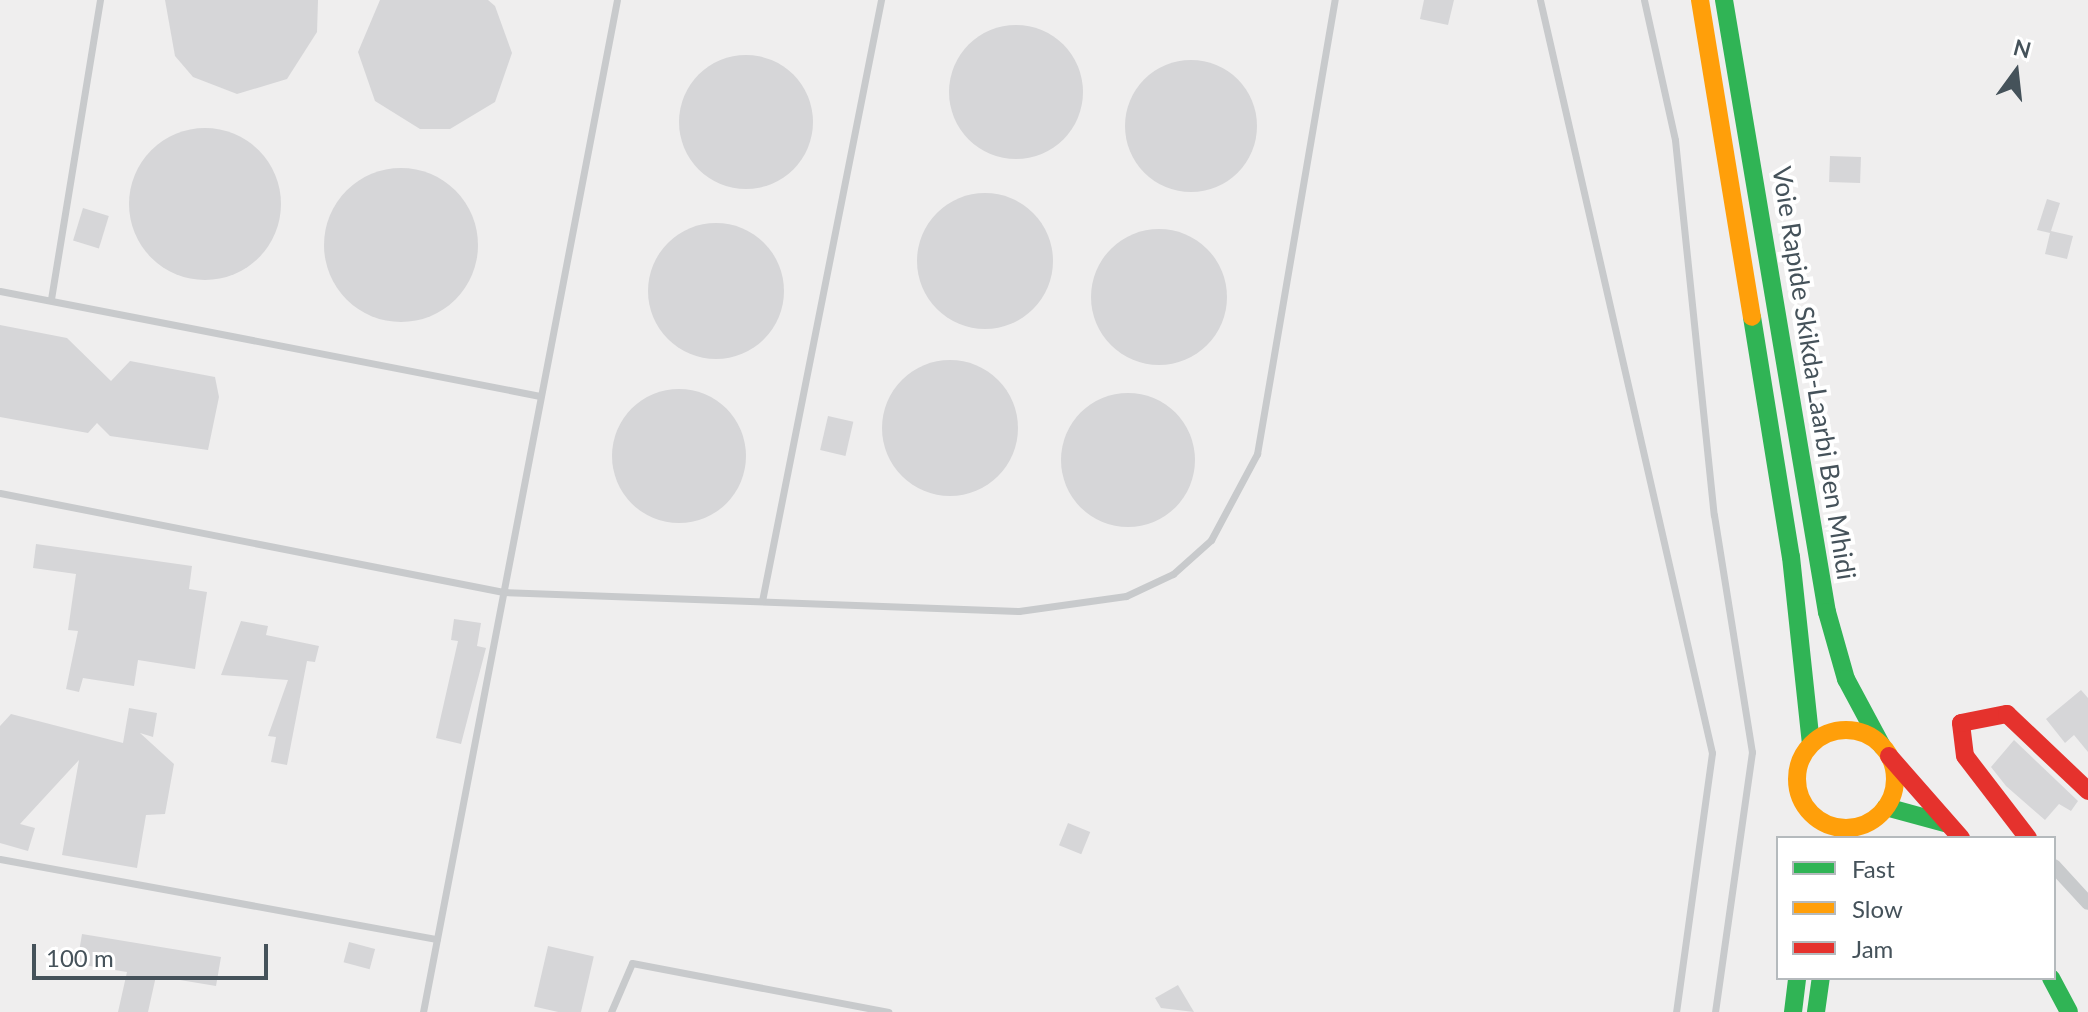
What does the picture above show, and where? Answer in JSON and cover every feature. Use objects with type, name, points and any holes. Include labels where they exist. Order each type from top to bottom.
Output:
[{"type":"main road","name":"Voie Rapide Skikda-Laarbi Ben Mhidi","points":[[1700,0],[1791,557],[1811,744]]},
{"type":"main road","name":"Voie Rapide Skikda-Laarbi Ben Mhidi","points":[[1724,0],[1827,612],[1846,679],[1886,751]]},
{"type":"main road","points":[[2025,836],[1965,756],[1961,723],[2007,714],[2088,791]]},
{"type":"main road","points":[[1810,836],[1812,815],[1797,786],[1811,744],[1852,730],[1886,751],[1955,831]]},
{"type":"main road","points":[[1812,815],[1833,827],[1852,832],[1886,807],[1895,777],[1886,751]]},
{"type":"main road","points":[[1886,807],[1955,831]]},
{"type":"main road","points":[[1793,1012],[1797,980]]},
{"type":"main road","points":[[1816,1012],[1821,980]]},
{"type":"main road","points":[[2052,980],[2069,1012]]},
{"type":"street","points":[[2056,868],[2088,903]]},
{"type":"lane","points":[[51,299],[100,0]]},
{"type":"lane","points":[[423,1012],[617,0]]},
{"type":"lane","points":[[762,601],[881,0]]},
{"type":"lane","points":[[0,493],[503,592],[762,601],[1081,606],[1173,574],[1211,540],[1257,454],[1335,0]]},
{"type":"lane","points":[[1540,0],[1712,753],[1676,1012]]},
{"type":"lane","points":[[1644,0],[1675,140],[1714,515],[1752,752],[1715,1012]]},
{"type":"lane","points":[[0,291],[540,396]]},
{"type":"lane","points":[[0,859],[437,939]]},
{"type":"lane","points":[[611,1012],[632,963],[888,1012]]},
{"type":"building","points":[[165,0],[318,0],[317,32],[287,79],[237,94],[193,77],[175,56]]},
{"type":"building","points":[[380,0],[488,0],[495,6],[512,53],[495,102],[450,129],[420,129],[375,101],[358,52]]},
{"type":"building","points":[[1424,0],[1454,0],[1448,25],[1420,19]]},
{"type":"building","points":[[1016,25],[1042,30],[1064,44],[1078,66],[1083,92],[1078,118],[1064,140],[1042,154],[1016,159],[990,154],[968,140],[954,118],[949,92],[954,66],[968,44],[990,30]]},
{"type":"building","points":[[746,55],[772,60],[793,75],[808,96],[813,122],[808,148],[793,169],[772,184],[746,189],[720,184],[699,169],[684,148],[679,122],[684,96],[699,75],[720,60]]},
{"type":"building","points":[[1191,60],[1216,65],[1238,79],[1252,101],[1257,126],[1252,151],[1238,173],[1216,187],[1191,192],[1166,187],[1144,173],[1130,151],[1125,126],[1130,101],[1144,79],[1166,65]]},
{"type":"building","points":[[205,128],[234,134],[259,150],[275,175],[281,204],[275,233],[259,258],[234,274],[205,280],[176,274],[151,258],[135,233],[129,204],[135,175],[151,150],[176,134]]},
{"type":"building","points":[[1830,156],[1861,157],[1860,183],[1829,182]]},
{"type":"building","points":[[401,168],[430,174],[455,191],[472,216],[478,245],[472,274],[455,299],[430,316],[401,322],[372,316],[347,299],[330,274],[324,245],[330,216],[347,191],[372,174]]},
{"type":"building","points":[[985,193],[1011,198],[1033,213],[1048,235],[1053,261],[1048,287],[1033,309],[1011,324],[985,329],[959,324],[937,309],[922,287],[917,261],[922,235],[937,213],[959,198]]},
{"type":"building","points":[[2047,199],[2060,203],[2051,231],[2073,236],[2067,259],[2045,254],[2050,233],[2037,230]]},
{"type":"building","points":[[83,208],[109,216],[99,248],[73,241]]},
{"type":"building","points":[[716,223],[742,228],[764,243],[779,265],[784,291],[779,317],[764,339],[742,354],[716,359],[690,354],[668,339],[653,317],[648,291],[653,265],[668,243],[690,228]]},
{"type":"building","points":[[1159,229],[1185,234],[1207,249],[1222,271],[1227,297],[1222,323],[1207,345],[1185,360],[1159,365],[1133,360],[1111,345],[1096,323],[1091,297],[1096,271],[1111,249],[1133,234]]},
{"type":"building","points":[[0,325],[67,338],[111,381],[130,361],[215,377],[219,397],[208,450],[110,436],[97,423],[88,433],[0,417]]},
{"type":"building","points":[[950,360],[976,365],[998,380],[1013,402],[1018,428],[1013,454],[998,476],[976,491],[950,496],[924,491],[902,476],[887,454],[882,428],[887,402],[902,380],[924,365]]},
{"type":"building","points":[[679,389],[705,394],[727,408],[741,430],[746,456],[741,482],[727,504],[705,518],[679,523],[653,518],[631,504],[617,482],[612,456],[617,430],[631,408],[653,394]]},
{"type":"building","points":[[1128,393],[1154,398],[1175,413],[1190,434],[1195,460],[1190,486],[1175,507],[1154,522],[1128,527],[1102,522],[1081,507],[1066,486],[1061,460],[1066,434],[1081,413],[1102,398]]},
{"type":"building","points":[[828,416],[853,422],[845,456],[820,450]]},
{"type":"building","points":[[36,544],[192,566],[189,589],[207,592],[195,669],[138,660],[134,686],[83,678],[79,692],[66,689],[78,631],[68,630],[76,574],[33,568]]},
{"type":"building","points":[[454,619],[481,623],[477,646],[486,648],[461,744],[436,738],[458,641],[451,640]]},
{"type":"building","points":[[241,621],[268,626],[266,635],[319,646],[315,662],[307,661],[287,765],[271,762],[276,737],[268,736],[288,680],[221,675]]},
{"type":"building","points":[[2081,690],[2088,698],[2088,752],[2074,735],[2065,743],[2046,719]]},
{"type":"building","points":[[129,708],[157,713],[153,737],[140,733],[174,764],[165,814],[146,815],[137,868],[62,855],[79,760],[20,824],[35,828],[28,851],[0,843],[0,726],[11,714],[123,743]]},
{"type":"building","points":[[2014,740],[2078,801],[2071,811],[2059,804],[2045,820],[2006,786],[1991,767]]},
{"type":"building","points":[[1068,823],[1090,832],[1081,854],[1059,845]]},
{"type":"building","points":[[82,934],[221,957],[216,986],[156,976],[148,1012],[118,1012],[127,972],[77,964]]},
{"type":"building","points":[[349,942],[375,949],[370,969],[344,962]]},
{"type":"building","points":[[548,946],[594,957],[581,1012],[558,1012],[534,1006]]},
{"type":"building","points":[[1178,985],[1194,1012],[1161,1008],[1155,998]]},
{"type":"traffic: fast","points":[[1724,0],[1827,612],[1846,679],[1882,746]]},
{"type":"traffic: fast","points":[[1752,317],[1791,557],[1811,744]]},
{"type":"traffic: fast","points":[[1886,807],[1948,824]]},
{"type":"traffic: fast","points":[[1793,1012],[1797,980]]},
{"type":"traffic: fast","points":[[1816,1012],[1821,980]]},
{"type":"traffic: fast","points":[[2052,980],[2069,1012]]},
{"type":"traffic: slow","points":[[1700,0],[1752,317]]},
{"type":"traffic: slow","points":[[1846,730],[1865,734],[1881,744],[1891,760],[1895,779],[1891,798],[1881,814],[1865,824],[1846,828],[1827,824],[1811,814],[1801,798],[1797,779],[1801,760],[1811,744],[1827,734],[1846,730]]},
{"type":"traffic: jam","points":[[2026,836],[1965,756],[1961,723],[2007,714],[2088,791]]},
{"type":"traffic: jam","points":[[1889,756],[1959,836]]}]
